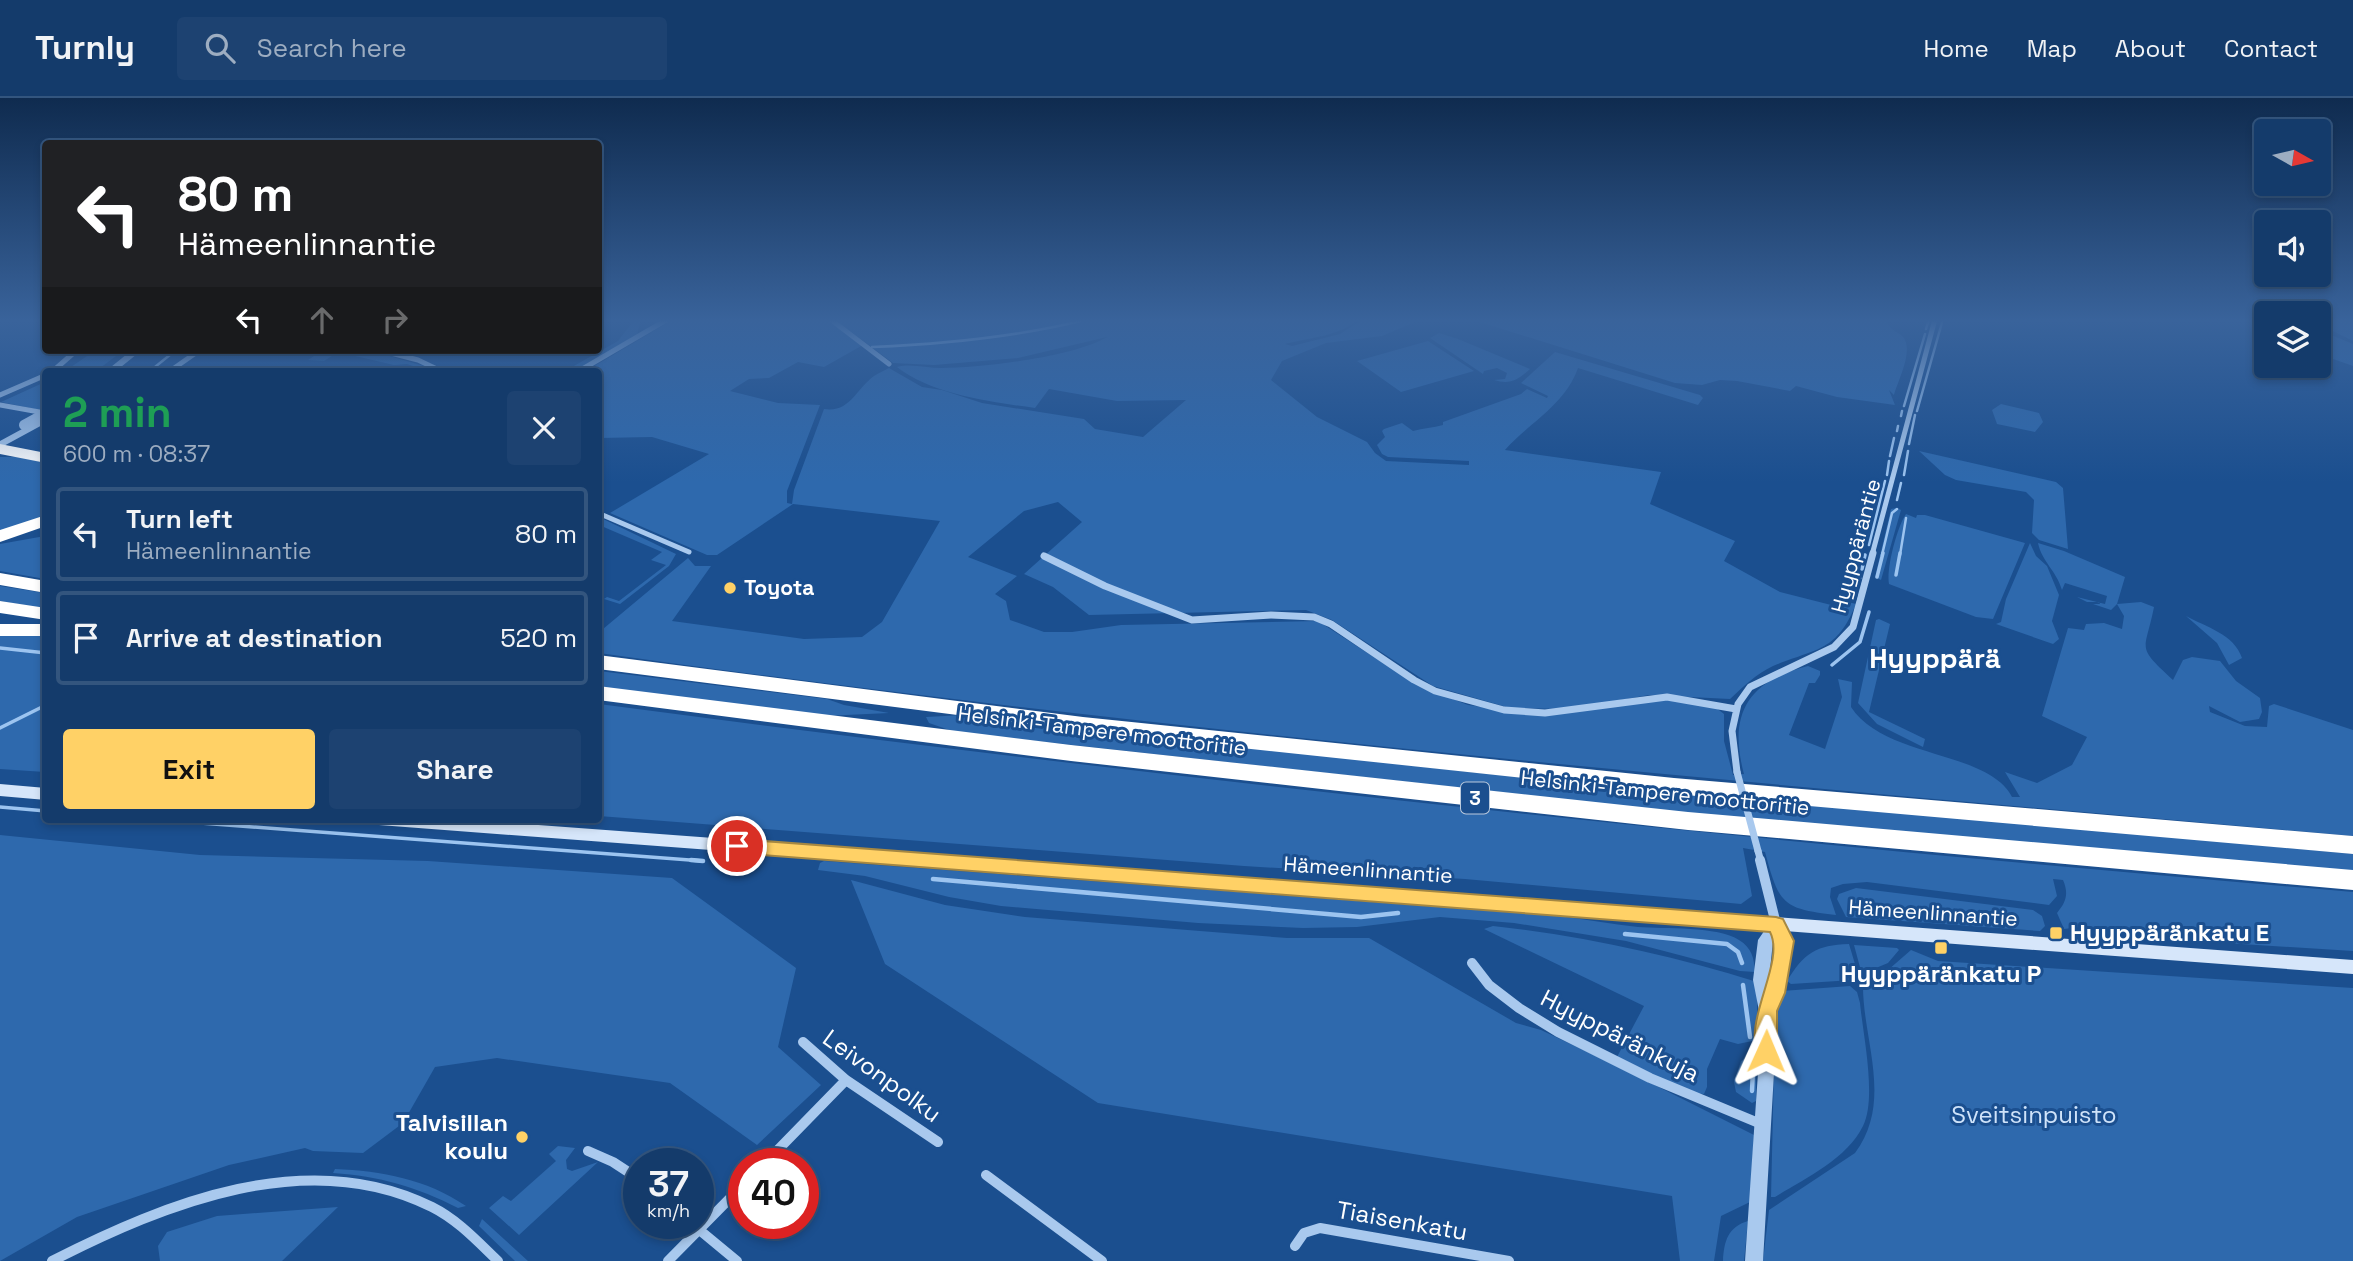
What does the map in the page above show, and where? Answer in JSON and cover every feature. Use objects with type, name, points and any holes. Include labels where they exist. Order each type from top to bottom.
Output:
[{"type":"highway","points":[[1,443],[42,448]]},
{"type":"highway","points":[[1,443],[42,457]]},
{"type":"highway","points":[[0,536],[42,521]]},
{"type":"highway","points":[[0,541],[42,534]]},
{"type":"highway","points":[[0,579],[42,586]]},
{"type":"highway","points":[[0,607],[42,613]]},
{"type":"highway","points":[[0,629],[42,630]]},
{"type":"highway","name":"Helsinki-Tampere moottoritie","points":[[602,663],[1057,721],[1674,786],[2353,845]]},
{"type":"highway","name":"Helsinki-Tampere moottoritie","points":[[602,694],[1072,753],[1674,820],[2353,880]]},
{"type":"main road","points":[[0,790],[42,794]]},
{"type":"main road","name":"Hämeenlinnantie","points":[[432,823],[2353,967]]},
{"type":"street","name":"Hyyppäräntie","points":[[1736,709],[1750,688],[1759,681],[1781,669],[1825,653],[1853,627],[1921,373]]},
{"type":"street","points":[[0,395],[42,377]]},
{"type":"street","points":[[0,405],[42,412]]},
{"type":"street","points":[[1,443],[42,416]]},
{"type":"street","points":[[28,426],[42,421]]},
{"type":"street","points":[[602,515],[689,552]]},
{"type":"street","points":[[1044,556],[1105,586],[1192,620],[1284,615],[1314,617],[1331,624],[1414,680],[1435,691],[1482,705],[1526,713],[1545,713],[1667,697],[1736,709],[1731,733],[1737,772],[1776,925],[1784,941],[1774,993],[1767,1011],[1764,1124],[1754,1261]]},
{"type":"street","name":"Hyyppäränkuja","points":[[1472,963],[1484,980],[1499,993],[1553,1030],[1690,1096],[1764,1124]]},
{"type":"street","name":"Leivonpolku","points":[[803,1042],[846,1080],[938,1142]]},
{"type":"street","points":[[780,1148],[846,1080]]},
{"type":"street","points":[[588,1151],[623,1169]]},
{"type":"street","points":[[986,1175],[1102,1261]]},
{"type":"street","points":[[52,1261],[107,1234],[186,1203],[245,1187],[323,1181],[363,1185],[414,1198],[451,1219],[498,1261]]},
{"type":"street","points":[[714,1210],[728,1198]]},
{"type":"street","name":"Tiaisenkatu","points":[[1295,1246],[1304,1233],[1320,1228],[1509,1261]]},
{"type":"street","points":[[668,1261],[685,1239]]},
{"type":"street","points":[[710,1239],[737,1261]]},
{"type":"green space","points":[[602,373],[778,373],[769,378],[749,379],[730,391],[778,403],[820,405],[787,491],[787,503],[792,504],[794,490],[824,409],[847,404],[879,373],[898,373],[922,387],[945,391],[906,373],[1275,373],[1271,380],[1317,417],[1367,442],[1375,453],[1386,461],[1469,465],[1469,461],[1388,457],[1382,454],[1377,445],[1385,437],[1382,431],[1384,429],[1402,423],[1413,431],[1443,425],[1443,422],[1521,394],[1527,389],[1547,398],[1548,396],[1521,383],[1532,373],[1576,373],[1556,403],[1505,450],[1661,472],[1650,504],[1735,541],[1724,561],[1780,592],[1843,608],[1848,602],[1856,604],[1841,632],[1823,647],[1767,669],[1730,699],[1649,695],[1569,709],[1510,708],[1433,686],[1332,620],[1306,610],[1089,615],[1053,587],[1024,574],[1082,522],[1058,502],[1024,511],[968,557],[1017,576],[995,594],[1006,601],[1010,620],[1044,632],[1072,632],[1121,625],[1318,621],[1417,685],[1468,705],[1540,715],[1667,699],[1715,707],[1724,714],[1724,741],[1733,775],[1744,774],[1739,734],[1741,718],[1747,704],[1757,691],[1770,681],[1808,666],[1820,671],[1820,675],[1815,683],[1809,683],[1789,735],[1825,749],[1842,697],[1838,679],[1852,682],[1851,707],[1867,724],[1911,746],[1982,770],[2000,782],[2012,797],[2020,797],[2005,772],[2037,783],[2072,765],[2087,737],[2042,716],[2068,628],[2084,630],[2086,624],[2104,623],[2122,629],[2124,616],[2117,604],[2141,602],[2154,607],[2146,641],[2148,654],[2173,680],[2183,660],[2192,657],[2220,661],[2236,681],[2260,698],[2262,712],[2259,719],[2240,722],[2209,706],[2210,712],[2245,726],[2267,727],[2269,706],[2274,704],[2353,730],[2353,836],[1474,756],[1036,709],[602,653],[602,629],[688,558],[695,566],[711,566],[672,621],[804,639],[862,637],[882,622],[940,521],[793,504],[717,555],[707,555],[610,513],[709,454],[652,437],[602,438]],"holes":[[[1049,389],[1117,401],[1186,400],[1143,437],[1095,429],[1084,419],[982,403],[946,391],[1035,408]]]},
{"type":"green space","points":[[1374,373],[1466,373],[1401,392]]},
{"type":"green space","points":[[1507,373],[1525,373],[1505,382],[1494,380],[1505,379]]},
{"type":"green space","points":[[1595,373],[1627,373],[1700,395],[1703,398],[1698,405]]},
{"type":"green space","points":[[1644,373],[1902,373],[1894,395],[1889,390],[1895,405],[1837,397],[1796,386],[1790,391],[1737,381],[1720,380],[1702,385],[1675,383]]},
{"type":"green space","points":[[42,383],[40,410],[1,402]]},
{"type":"green space","points":[[2001,404],[2039,413],[2043,422],[2035,432],[1997,424],[1992,410]]},
{"type":"green space","points":[[1919,451],[2056,482],[2063,488],[2068,549],[2039,540],[2032,533],[2034,500],[2026,492],[1956,480],[1945,475]]},
{"type":"green space","points":[[0,457],[19,457],[42,462],[42,519],[0,534]]},
{"type":"green space","points":[[1891,509],[1901,510],[1881,580],[1875,577]]},
{"type":"green space","points":[[1906,514],[1916,518],[1917,515],[1925,515],[2025,543],[1993,619],[1976,617],[1889,584],[1893,548]]},
{"type":"green space","points":[[602,518],[676,554],[669,566],[620,604],[604,599],[607,597],[619,601],[666,565],[651,560],[662,552],[602,526]]},
{"type":"green space","points":[[42,537],[42,578],[0,571],[0,544]]},
{"type":"green space","points":[[2030,543],[2036,556],[2047,566],[2059,595],[2052,621],[2059,639],[2053,644],[1996,624],[2001,622],[2006,599]]},
{"type":"green space","points":[[2038,543],[2125,577],[2117,604],[2111,610],[2093,604],[2105,604],[2107,596],[2065,583],[2062,590]]},
{"type":"green space","points":[[0,586],[42,593],[42,608],[0,601]]},
{"type":"green space","points":[[2186,616],[2226,637],[2242,658],[2229,665],[2217,643]]},
{"type":"green space","points":[[1876,620],[1890,624],[1869,712],[1925,739],[1923,747],[1877,724],[1858,703]]},
{"type":"green space","points":[[0,635],[42,636],[42,772],[0,769]]},
{"type":"green space","points":[[602,671],[827,699],[844,705],[889,713],[824,716],[602,687]]},
{"type":"green space","points":[[602,704],[1037,759],[1475,808],[1914,853],[2353,892],[2353,951],[2210,942],[2081,927],[2064,929],[2057,913],[2064,901],[2066,890],[2063,880],[2053,879],[2057,896],[2049,905],[1867,882],[1831,888],[1830,897],[1836,915],[1818,913],[1793,906],[1786,901],[1774,883],[1765,852],[1743,848],[1752,896],[1741,904],[1465,879],[1244,866],[602,816]]},
{"type":"green space","points":[[963,715],[1469,772],[2353,854],[2353,873],[1697,814],[955,732],[929,723],[926,717]]},
{"type":"green space","points":[[0,835],[200,855],[428,861],[672,878],[796,968],[778,1047],[821,1085],[757,1145],[670,1083],[497,1058],[435,1067],[403,1123],[363,1153],[313,1151],[305,1148],[229,1165],[77,1217],[0,1261]]},
{"type":"green space","points":[[824,861],[1557,916],[1638,927],[1705,930],[1730,936],[1747,946],[1752,954],[1755,972],[1740,971],[1626,941],[1514,923],[1440,917],[1357,927],[1303,928],[1198,923],[1001,906],[949,897],[865,876],[818,870],[820,863]]},
{"type":"green space","points":[[851,880],[945,905],[1025,917],[1287,938],[1369,938],[1516,1023],[1541,1030],[1754,1135],[1750,1202],[1721,1216],[1714,1261],[1680,1261],[1672,1196],[1098,1103],[885,964]]},
{"type":"green space","points":[[1856,888],[2033,910],[2042,916],[2045,926],[2040,931],[1846,917],[1837,899],[1839,894]]},
{"type":"green space","points":[[1493,926],[1626,948],[1757,982],[1757,1040],[1738,1044],[1720,1039],[1707,1069],[1707,1087],[1704,1094],[1691,1093],[1617,1057],[1644,1006],[1484,929]]},
{"type":"green space","points":[[1849,944],[1855,964],[1853,980],[1791,984],[1787,981],[1812,952],[1828,946]]},
{"type":"green space","points":[[1854,945],[1899,950],[1888,963],[1864,973],[1861,971]]},
{"type":"green space","name":"Sveitsinpuisto","points":[[1911,950],[1938,961],[2353,988],[2353,1261],[1763,1261],[1769,1210],[1855,1153],[1867,1133],[1873,1112],[1874,1091],[1863,983],[1888,970]]},
{"type":"green space","points":[[1850,986],[1857,992],[1860,1003],[1868,1066],[1869,1099],[1863,1126],[1856,1138],[1836,1158],[1799,1183],[1771,1197],[1775,1025],[1782,991]]},
{"type":"green space","points":[[1748,1057],[1756,1062],[1756,1101],[1752,1103],[1736,1092],[1734,1082],[1741,1061]]},
{"type":"green space","points":[[558,1146],[575,1148],[566,1160],[567,1169],[572,1171],[598,1162],[519,1235],[489,1208],[503,1196],[511,1201],[556,1161],[549,1154]]},
{"type":"green space","points":[[335,1169],[403,1178],[435,1189],[466,1206],[458,1208],[413,1188],[382,1180],[333,1173]]},
{"type":"green space","points":[[338,1207],[282,1261],[160,1261],[158,1246],[167,1232],[217,1216]]},
{"type":"green space","points":[[482,1219],[528,1261],[515,1261],[479,1226]]},
{"type":"green space","points":[[1748,1221],[1744,1261],[1723,1261],[1728,1236],[1736,1227]]},
{"type":"waterway","points":[[1904,406],[1914,373]]},
{"type":"waterway","points":[[1917,411],[1928,373]]},
{"type":"waterway","points":[[1901,416],[1902,411]]},
{"type":"waterway","points":[[1909,444],[1915,415]]},
{"type":"waterway","points":[[1897,431],[1898,426]]},
{"type":"waterway","points":[[1890,456],[1894,438]]},
{"type":"waterway","points":[[1904,475],[1908,451]]},
{"type":"waterway","points":[[1887,475],[1889,461]]},
{"type":"waterway","points":[[1869,545],[1885,481]]},
{"type":"waterway","points":[[1897,500],[1901,483]]},
{"type":"waterway","points":[[1882,555],[1892,513],[1897,509]]},
{"type":"waterway","points":[[1900,555],[1906,518]]},
{"type":"waterway","points":[[1877,577],[1883,553]]},
{"type":"waterway","points":[[1896,575],[1900,553]]},
{"type":"waterway","points":[[1862,569],[1865,555]]},
{"type":"waterway","points":[[1852,597],[1860,577]]},
{"type":"waterway","points":[[1832,665],[1860,642],[1869,612]]},
{"type":"waterway","points":[[0,648],[42,653]]},
{"type":"waterway","points":[[0,728],[42,707]]},
{"type":"waterway","points":[[0,807],[42,811]]},
{"type":"waterway","points":[[201,823],[703,861],[691,860]]},
{"type":"waterway","points":[[933,879],[1361,917],[1398,913]]},
{"type":"waterway","points":[[1625,934],[1727,944],[1738,952],[1742,963]]},
{"type":"waterway","points":[[1743,985],[1750,1037]]},
{"type":"waterway","points":[[1752,1091],[1753,1069]]},
{"type":"place","name":"Toyota","points":[[730,588]]},
{"type":"place","name":"Hyyppäränkatu E","points":[[2056,933]]},
{"type":"place","name":"Hyyppäränkatu P","points":[[1941,948]]},
{"type":"place","name":"Talvisillan koulu","points":[[522,1137]]},
{"type":"district","name":"Hyyppärä","points":[[1935,658]]},
{"type":"route","points":[[737,846],[1776,925],[1784,941],[1774,993],[1767,1011],[1766,1051]]}]
